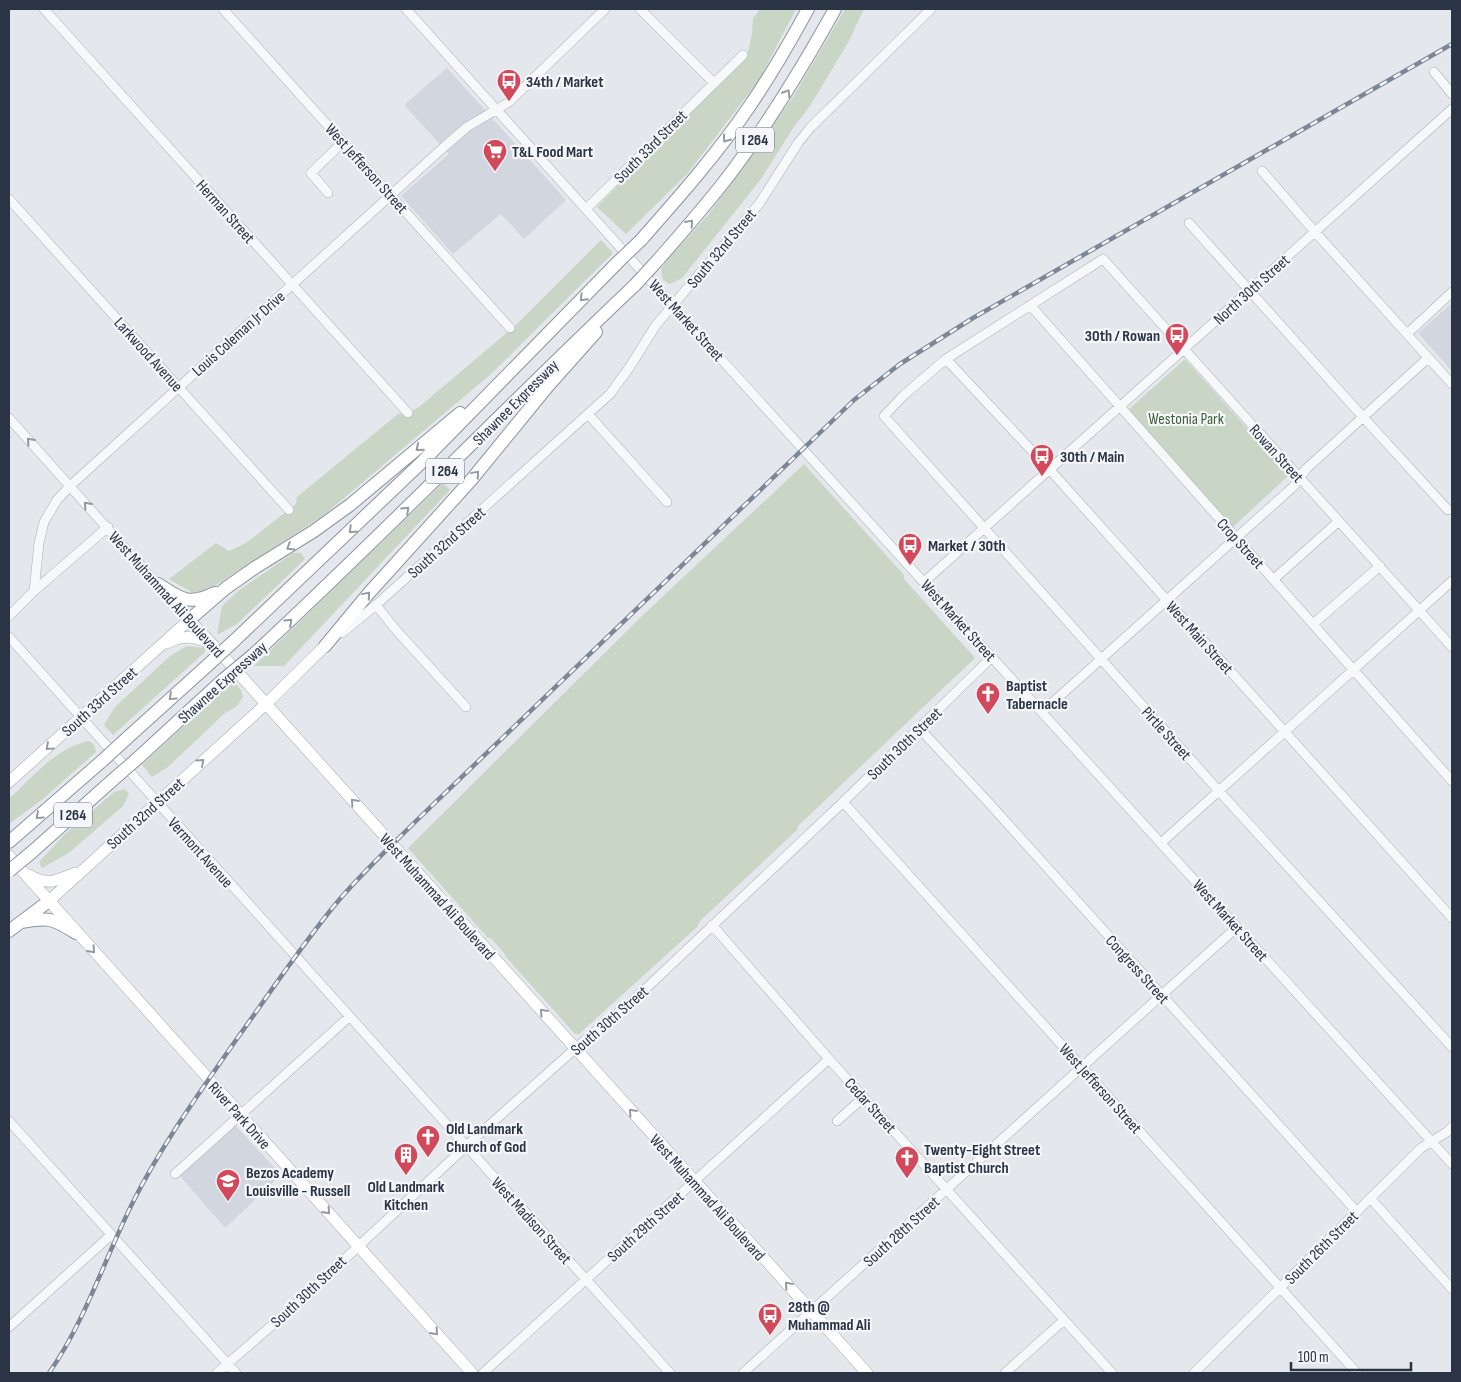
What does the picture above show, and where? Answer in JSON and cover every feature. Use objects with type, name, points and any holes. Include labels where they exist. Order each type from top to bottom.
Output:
[{"type":"highway","name":"Shawnee Expressway","points":[[9,842],[209,664],[395,488],[641,240],[698,174],[743,115],[781,58],[808,9]]},
{"type":"highway","name":"Shawnee Expressway","points":[[9,871],[253,655],[344,570],[558,358],[635,285],[710,200],[762,130],[808,58],[835,9]]},
{"type":"highway","points":[[325,646],[369,593],[472,479],[548,386],[635,285]]},
{"type":"highway","points":[[189,620],[226,588],[314,531],[350,505],[523,360]]},
{"type":"highway","points":[[158,584],[180,599],[190,601],[202,599],[226,588]]},
{"type":"highway","points":[[9,931],[49,900]]},
{"type":"highway","points":[[22,922],[44,918],[57,920],[76,933]]},
{"type":"main road","name":"South 33rd Street","points":[[9,782],[189,620]]},
{"type":"main road","name":"West Muhammad Ali Boulevard","points":[[189,620],[867,1373]]},
{"type":"main road","points":[[162,645],[185,636],[202,640],[214,646]]},
{"type":"main road","name":"South 32nd Street","points":[[49,900],[266,704],[325,646]]},
{"type":"main road","name":"River Park Drive","points":[[9,856],[472,1373]]},
{"type":"main road","points":[[23,871],[42,881],[52,882],[84,868]]},
{"type":"street","name":"Herman Street","points":[[44,9],[408,413]]},
{"type":"street","name":"West Jefferson Street","points":[[223,9],[510,328]]},
{"type":"street","name":"West Market Street","points":[[406,9],[672,305],[1452,1164]]},
{"type":"street","name":"Louis Coleman Jr Drive","points":[[34,591],[39,543],[44,522],[57,500],[70,486],[467,127],[509,102],[605,9]]},
{"type":"street","points":[[640,9],[714,83]]},
{"type":"street","name":"South 32nd Street","points":[[325,646],[376,605],[610,394],[656,325],[759,204],[798,143],[811,127],[931,9]]},
{"type":"street","name":"South 33rd Street","points":[[586,209],[743,55]]},
{"type":"street","points":[[1434,72],[1452,94]]},
{"type":"street","name":"North 30th Street","points":[[1050,470],[1452,109]]},
{"type":"street","points":[[328,193],[311,173],[343,142]]},
{"type":"street","points":[[1262,170],[1315,232],[1452,384]]},
{"type":"street","name":"Larkwood Avenue","points":[[9,199],[289,510]]},
{"type":"street","points":[[1189,223],[1448,510]]},
{"type":"street","name":"Rowan Street","points":[[1030,305],[1103,259],[1452,647]]},
{"type":"street","points":[[1407,334],[1452,292]]},
{"type":"street","points":[[946,359],[1030,305]]},
{"type":"street","name":"Crop Street","points":[[1030,305],[1452,780]]},
{"type":"street","points":[[1042,712],[1293,487],[1306,469],[1362,416],[1428,358]]},
{"type":"street","name":"Pirtle Street","points":[[946,359],[904,395],[884,416],[1218,790],[1452,1047]]},
{"type":"street","name":"West Main Street","points":[[946,359],[1050,470],[1452,918]]},
{"type":"street","points":[[588,414],[666,502]]},
{"type":"street","name":"West Muhammad Ali Boulevard","points":[[9,418],[189,620]]},
{"type":"street","points":[[924,582],[1050,470]]},
{"type":"street","points":[[1274,579],[1339,521]]},
{"type":"street","points":[[9,616],[34,591],[108,527]]},
{"type":"street","points":[[1313,624],[1380,566]]},
{"type":"street","points":[[1161,843],[1452,582]]},
{"type":"street","points":[[376,605],[396,630],[466,707]]},
{"type":"street","name":"Vermont Avenue","points":[[9,637],[274,933]]},
{"type":"street","name":"South 30th Street","points":[[217,1373],[293,1307],[358,1245],[575,1048],[639,995],[844,802],[992,657]]},
{"type":"street","name":"Congress Street","points":[[919,728],[1357,1212]]},
{"type":"street","name":"West Jefferson Street","points":[[844,802],[1358,1373]]},
{"type":"street","name":"Cedar Street","points":[[712,925],[829,1059],[1112,1373]]},
{"type":"street","name":"South 28th Street","points":[[743,1373],[1237,927]]},
{"type":"street","name":"West Madison Street","points":[[274,933],[670,1373]]},
{"type":"street","points":[[175,1174],[349,1017]]},
{"type":"street","name":"South 29th Street","points":[[483,1373],[829,1059]]},
{"type":"street","points":[[837,1121],[864,1097]]},
{"type":"street","points":[[9,1120],[236,1373]]},
{"type":"street","name":"South 26th Street","points":[[1194,1373],[1421,1148],[1452,1127]]},
{"type":"street","points":[[1370,1198],[1452,1289]]},
{"type":"street","points":[[9,1327],[111,1235]]},
{"type":"street","points":[[1005,1373],[1064,1320]]},
{"type":"shaded area","points":[[447,68],[566,200],[524,239],[501,214],[453,254],[401,196],[449,154],[404,105]]},
{"type":"shaded area","points":[[1452,303],[1452,371],[1418,333]]},
{"type":"shaded area","name":"Bezos Academy Louisville - Russell","points":[[236,1126],[281,1175],[225,1228],[180,1176]]},
{"type":"green space","points":[[759,9],[796,9],[759,80],[688,173],[626,234],[597,207],[748,52],[753,18]]},
{"type":"green space","points":[[845,9],[864,9],[849,41],[810,106],[793,128],[761,179],[682,278],[670,284],[663,280],[661,269],[709,214],[793,97]]},
{"type":"green space","points":[[601,240],[613,253],[492,373],[324,515],[207,591],[193,593],[169,579],[216,543],[229,551],[246,543],[296,504],[297,497],[398,414],[408,413],[419,407],[517,324]]},
{"type":"green space","name":"Westonia Park","points":[[1185,359],[1289,475],[1233,527],[1128,410]]},
{"type":"green space","points":[[804,464],[904,575],[904,579],[975,658],[798,826],[797,830],[700,921],[697,927],[578,1035],[575,1034],[491,938],[488,938],[408,848],[644,614]]},
{"type":"green space","points":[[443,483],[450,490],[284,666],[254,666]]},
{"type":"green space","points":[[293,553],[301,553],[305,559],[237,624],[217,635],[222,606],[238,591]]},
{"type":"green space","points":[[187,646],[205,648],[205,652],[113,735],[104,725],[115,707],[170,656]]},
{"type":"green space","points":[[233,681],[241,690],[243,697],[236,707],[225,713],[168,767],[152,777],[142,765]]},
{"type":"green space","points":[[89,741],[94,745],[96,752],[43,799],[9,824],[9,799],[45,764],[66,750]]},
{"type":"green space","points":[[125,789],[129,794],[123,806],[70,852],[42,868],[39,862],[64,835],[114,792]]},
{"type":"railway","points":[[49,1373],[74,1332],[134,1200],[157,1158],[236,1040],[299,951],[339,900],[416,821],[854,400],[900,364],[973,318],[1452,44]]},
{"type":"place","name":"34th / Market","points":[[509,102]]},
{"type":"place","name":"T&L Food Mart","points":[[495,172]]},
{"type":"place","name":"30th / Rowan","points":[[1177,356]]},
{"type":"place","name":"30th / Main","points":[[1042,477]]},
{"type":"place","name":"Market / 30th","points":[[910,566]]},
{"type":"place","name":"Baptist Tabernacle","points":[[988,715]]},
{"type":"place","name":"Old Landmark Church of God","points":[[428,1158]]},
{"type":"place","name":"Old Landmark Kitchen","points":[[406,1176]]},
{"type":"place","name":"Twenty-Eight Street Baptist Church","points":[[907,1179]]},
{"type":"place","name":"Bezos Academy Louisville - Russell","points":[[228,1202]]},
{"type":"place","name":"28th @ Muhammad Ali","points":[[770,1336]]}]
